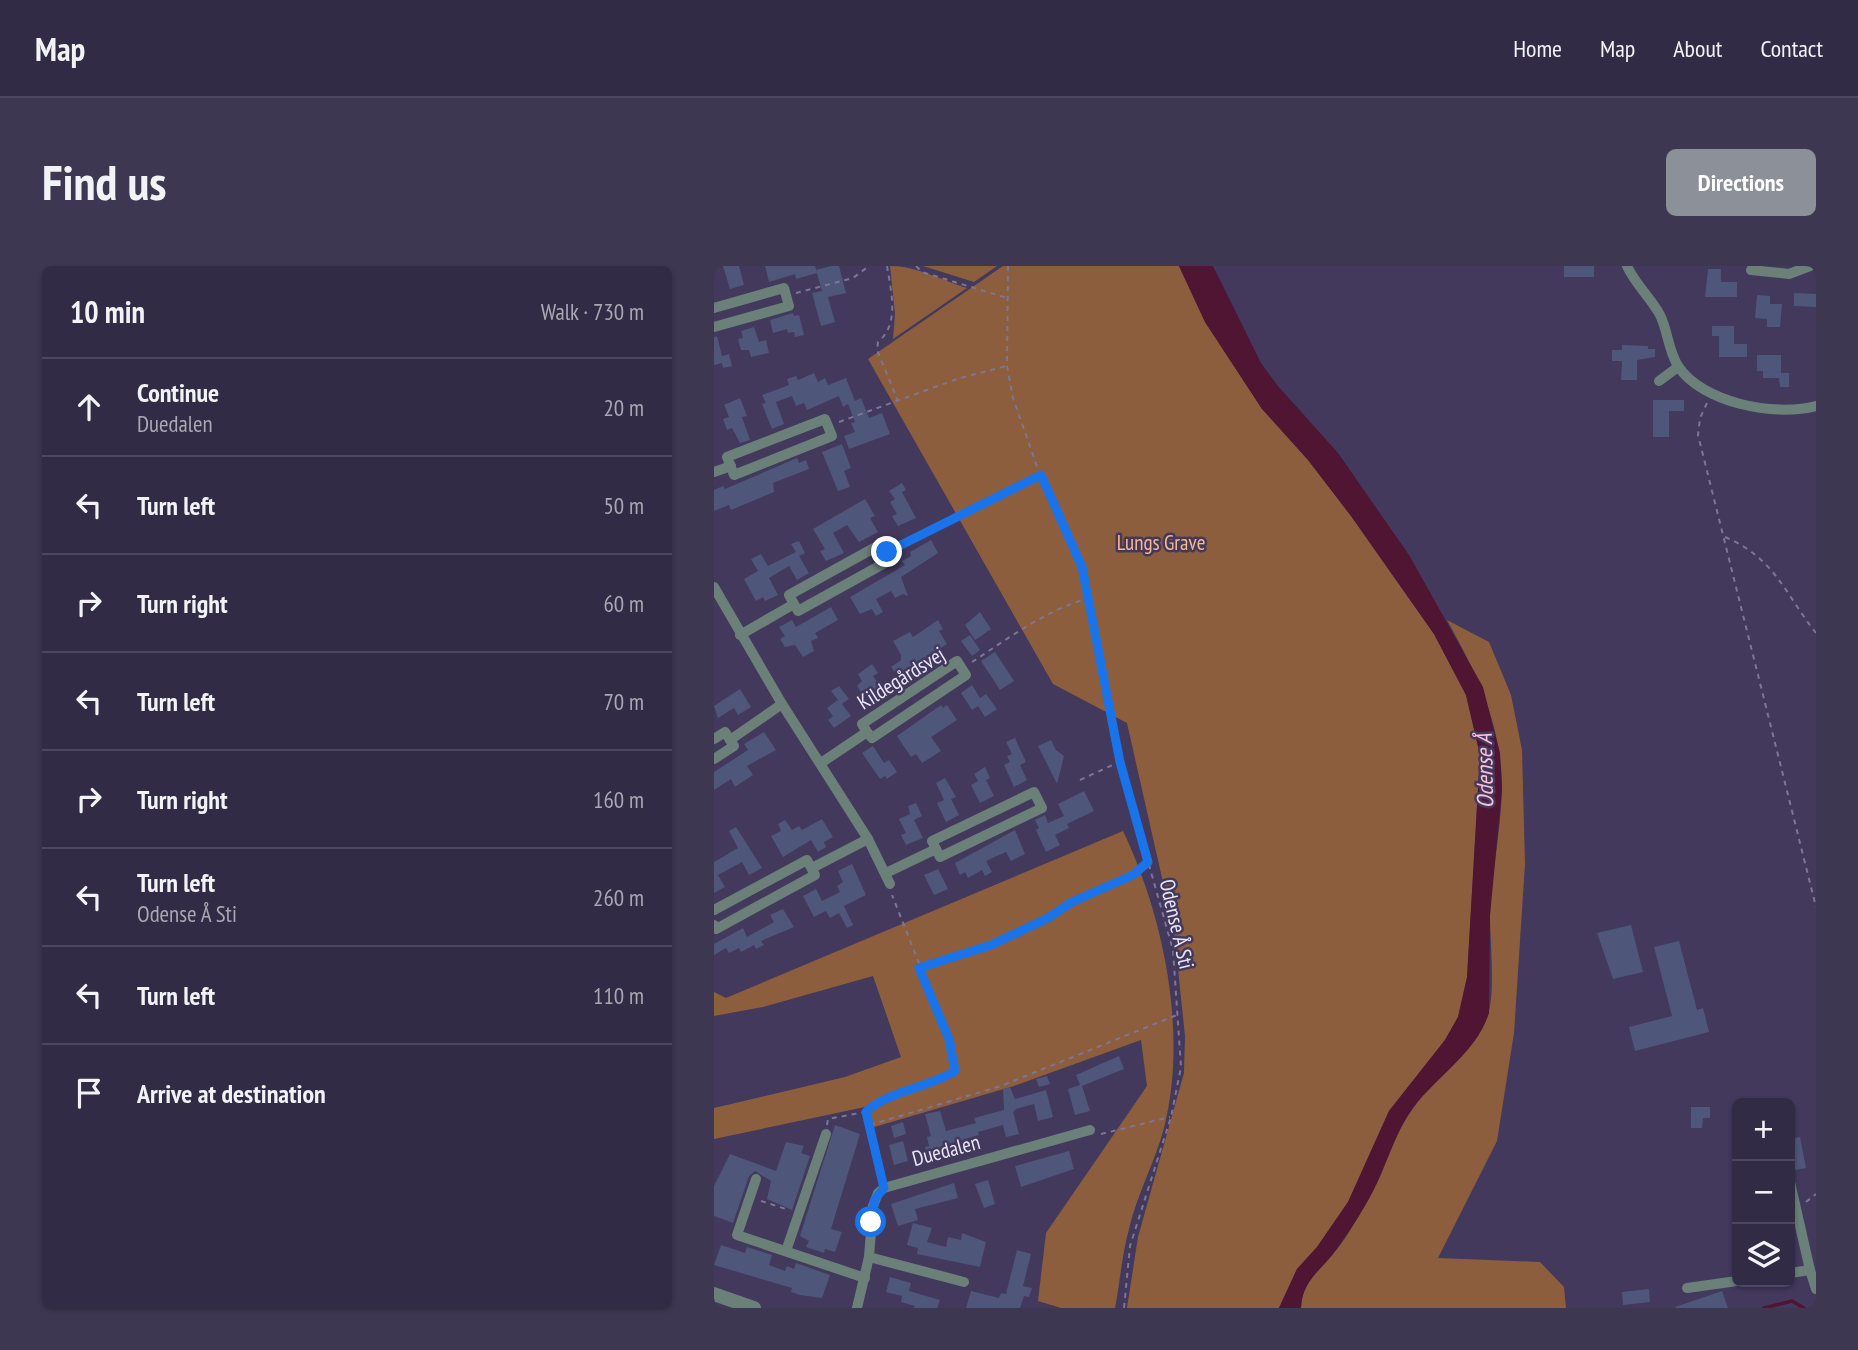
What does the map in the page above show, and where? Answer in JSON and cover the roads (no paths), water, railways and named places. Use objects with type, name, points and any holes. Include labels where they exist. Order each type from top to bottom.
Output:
[{"type":"street","points":[[1627,266],[1661,317],[1678,367],[1694,382],[1713,393],[1762,408],[1816,407]]},
{"type":"street","points":[[1751,270],[1789,274],[1810,266]]},
{"type":"street","points":[[714,308],[784,288],[789,306],[714,327]]},
{"type":"street","points":[[1659,381],[1678,367]]},
{"type":"street","points":[[825,419],[832,436],[734,475],[731,466],[727,457],[825,419]]},
{"type":"street","points":[[714,472],[731,466]]},
{"type":"street","points":[[883,543],[892,559],[798,611],[794,604],[789,595],[883,543]]},
{"type":"street","points":[[714,587],[782,704],[868,839],[888,878],[936,849]]},
{"type":"street","points":[[740,635],[794,604]]},
{"type":"street","name":"Kildegårdsvej","points":[[957,661],[966,675],[872,738],[867,732],[862,724],[957,661]]},
{"type":"street","points":[[730,740],[782,704]]},
{"type":"street","points":[[714,739],[725,732],[734,746],[714,759]]},
{"type":"street","name":"Kildegårdsvej","points":[[821,763],[867,732]]},
{"type":"street","points":[[1034,792],[1042,808],[940,857],[936,849],[932,841],[1034,792]]},
{"type":"street","points":[[812,869],[868,839]]},
{"type":"street","points":[[714,910],[807,860],[816,875],[716,929],[714,925]]},
{"type":"street","name":"Duedalen","points":[[869,1257],[873,1206],[878,1193],[884,1188],[1090,1130]]},
{"type":"street","points":[[786,1251],[826,1134]]},
{"type":"street","points":[[756,1179],[737,1235],[865,1278]]},
{"type":"street","points":[[1795,1205],[1816,1289]]},
{"type":"street","points":[[857,1308],[869,1257],[964,1282]]},
{"type":"street","points":[[1795,1272],[1810,1270]]},
{"type":"street","points":[[1687,1288],[1732,1282]]},
{"type":"street","points":[[714,1294],[754,1308]]},
{"type":"water","name":"Odense Å","points":[[1179,266],[1213,266],[1261,363],[1338,453],[1409,555],[1483,687],[1500,753],[1502,790],[1490,915],[1489,1013],[1466,1052],[1407,1116],[1369,1199],[1336,1250],[1313,1276],[1302,1298],[1301,1308],[1279,1308],[1297,1269],[1317,1247],[1348,1202],[1389,1111],[1445,1040],[1458,1017],[1467,977],[1480,755],[1466,695],[1434,634],[1351,516],[1308,460],[1262,409],[1205,322]]},
{"type":"waterway","points":[[1764,1308],[1792,1301],[1804,1308]]},
{"type":"park label","name":"Lungs Grave","points":[[1161,542]]}]
